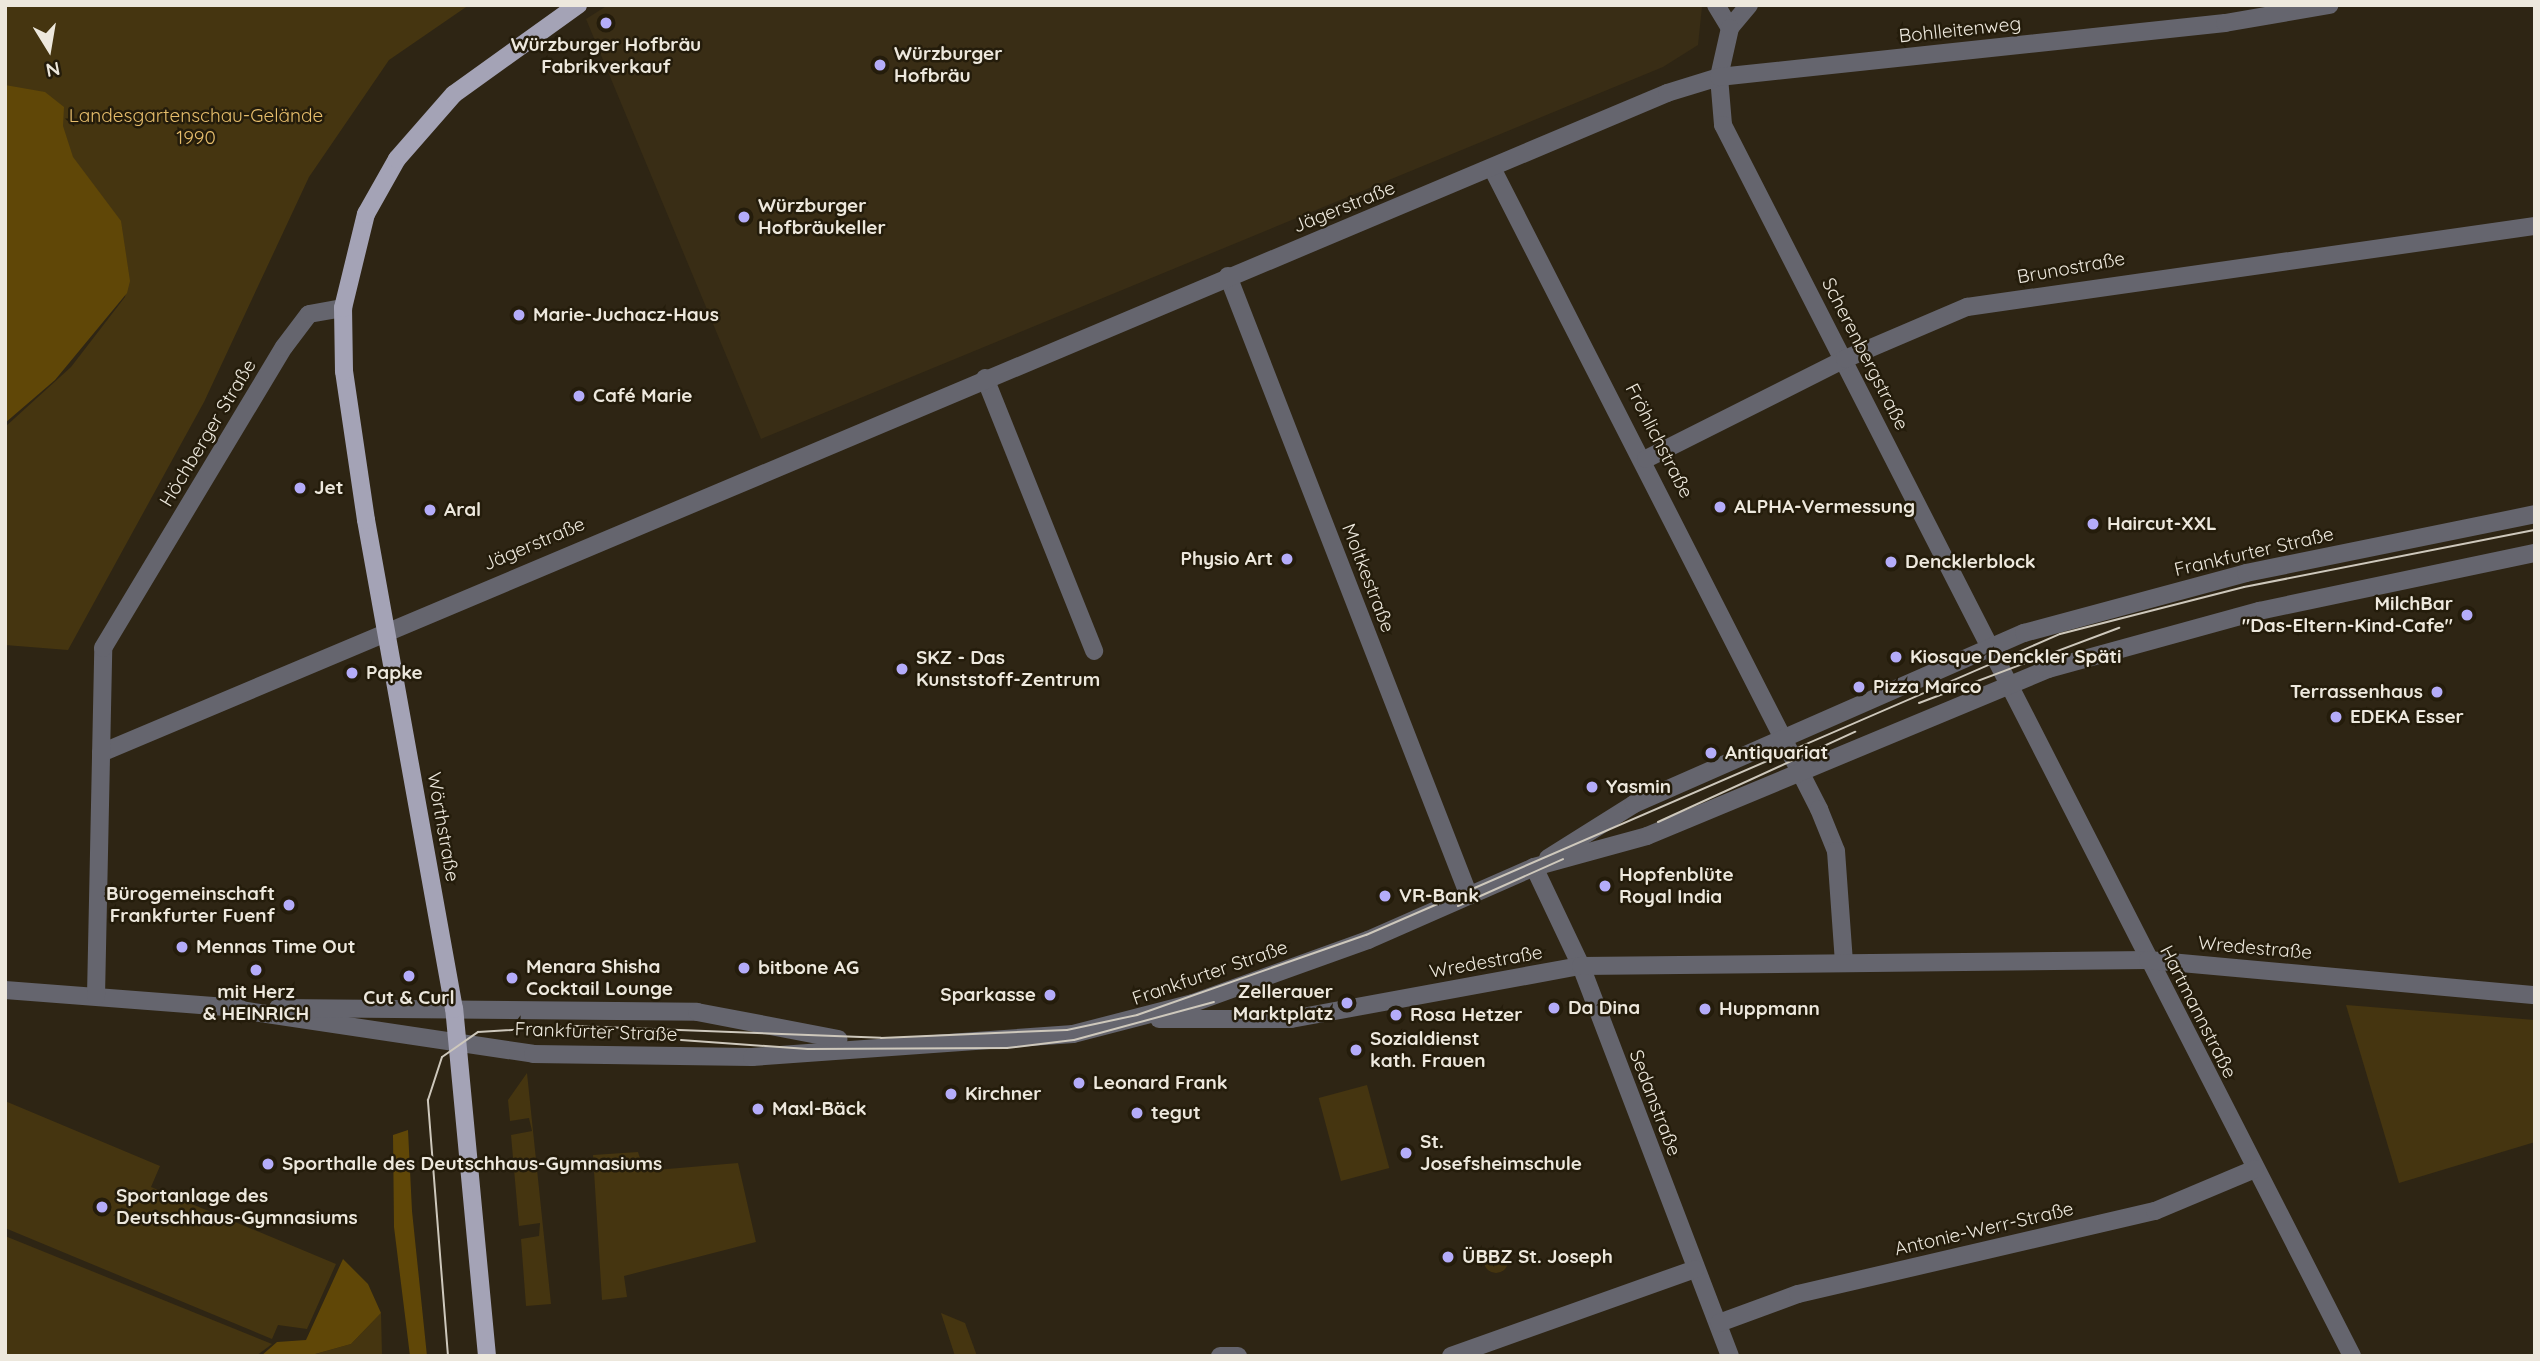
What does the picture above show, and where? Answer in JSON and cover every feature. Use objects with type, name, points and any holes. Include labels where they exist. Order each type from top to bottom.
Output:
[{"type":"main road","points":[[343,308],[366,215],[397,159],[454,94],[578,5]]},
{"type":"main road","name":"Wörthstraße","points":[[343,308],[344,371],[454,1009],[487,1356]]},
{"type":"street","points":[[1716,5],[1730,28],[1749,5]]},
{"type":"street","name":"Bohlleitenweg","points":[[1719,77],[2198,26],[2329,5]]},
{"type":"street","name":"Scherenbergstraße","points":[[1730,28],[1719,77],[1723,125],[1845,359],[1987,647]]},
{"type":"street","name":"Jägerstraße","points":[[101,753],[388,628],[1228,276],[1719,77]]},
{"type":"street","name":"Fröhlichstraße","points":[[1492,168],[1646,459],[1784,736]]},
{"type":"street","name":"Brunostraße","points":[[1646,459],[1845,359],[1967,307],[2535,226]]},
{"type":"street","name":"Moltkestraße","points":[[1228,276],[1469,896]]},
{"type":"street","name":"Höchberger Straße","points":[[96,996],[103,648],[284,347],[309,314],[343,308]]},
{"type":"street","points":[[985,378],[1094,651]]},
{"type":"street","name":"Frankfurter Straße","points":[[5,990],[227,1008],[533,1054],[741,1056],[882,1044],[1009,1041],[1139,1020],[1368,940],[1469,896],[1534,867],[1633,804],[1987,647],[2246,573],[2535,514]]},
{"type":"street","name":"Frankfurter Straße","points":[[1534,867],[1647,836],[2005,689],[2128,644],[2233,617],[2535,553]]},
{"type":"street","points":[[1987,647],[2005,689]]},
{"type":"street","name":"Hartmannstraße","points":[[2005,689],[2352,1356]]},
{"type":"street","points":[[1784,736],[1836,851],[1844,963]]},
{"type":"street","name":"Sedanstraße","points":[[1534,867],[1581,966],[1730,1356]]},
{"type":"street","name":"Wredestraße","points":[[1139,1020],[1291,1019],[1581,966],[2148,960],[2535,995]]},
{"type":"street","name":"Frankfurter Straße","points":[[227,1008],[697,1012],[882,1044]]},
{"type":"street","name":"Antonie-Werr-Straße","points":[[1719,1323],[1798,1294],[2155,1211],[2255,1169]]},
{"type":"street","points":[[1451,1356],[1695,1269]]},
{"type":"street","points":[[1220,1356],[1237,1356]]},
{"type":"shaded area","name":"Würzburger Hofbräu","points":[[608,5],[1702,7],[1698,45],[1663,67],[761,439],[586,19]]},
{"type":"shaded area","points":[[5,85],[45,92],[64,107],[63,126],[73,157],[121,221],[130,281],[127,293],[55,380],[5,423]]},
{"type":"shaded area","points":[[408,1130],[412,1211],[427,1356],[410,1356],[394,1227],[393,1135]]},
{"type":"shaded area","points":[[343,1259],[368,1284],[381,1313],[351,1344],[308,1356],[261,1356],[277,1342],[306,1340]]},
{"type":"green space","name":"Landesgartenschau-Gelände 1990","points":[[5,5],[469,5],[389,60],[309,177],[204,402],[68,650],[5,645],[5,427],[71,367],[125,297],[127,281],[5,113]]},
{"type":"green space","points":[[2346,1005],[2535,1020],[2535,1142],[2399,1183]]},
{"type":"green space","points":[[527,1073],[551,1304],[526,1306],[521,1239],[539,1236],[540,1223],[519,1226],[511,1135],[532,1131],[529,1118],[510,1121],[508,1100]]},
{"type":"green space","points":[[1367,1085],[1389,1168],[1341,1181],[1319,1098]]},
{"type":"green space","name":"Sportanlage des Deutschhaus-Gymnasiums","points":[[5,1101],[160,1166],[151,1187],[336,1264],[307,1329],[278,1325],[272,1339],[5,1228]]},
{"type":"green space","points":[[638,1152],[644,1171],[738,1163],[756,1242],[624,1276],[627,1297],[602,1300],[593,1155]]},
{"type":"green space","points":[[5,1236],[272,1344],[256,1356],[5,1356]]},
{"type":"green space","points":[[1496,1249],[1505,1252],[1508,1261],[1505,1270],[1496,1273],[1487,1270],[1484,1261],[1487,1252]]},
{"type":"green space","points":[[381,1313],[382,1356],[308,1356],[351,1344]]},
{"type":"green space","points":[[941,1313],[965,1323],[977,1356],[955,1356]]},
{"type":"tram line","points":[[448,1356],[428,1100],[442,1057],[478,1032],[575,1026],[881,1038],[1067,1030],[1137,1015],[1366,935],[2060,634],[2244,587],[2535,530]]},
{"type":"tram line","points":[[1919,703],[2119,628]]},
{"type":"tram line","points":[[1658,822],[1855,732]]},
{"type":"tram line","points":[[1458,906],[1563,859]]},
{"type":"tram line","points":[[681,1040],[808,1049],[1007,1048],[1074,1040],[1214,1002]]},
{"type":"place","name":"Würzburger Hofbräu Fabrikverkauf","points":[[606,23]]},
{"type":"place","name":"Würzburger Hofbräu","points":[[880,65]]},
{"type":"place","name":"Würzburger Hofbräukeller","points":[[744,217]]},
{"type":"place","name":"Marie-Juchacz-Haus","points":[[519,315]]},
{"type":"place","name":"Café Marie","points":[[579,396]]},
{"type":"place","name":"Jet","points":[[300,488]]},
{"type":"place","name":"ALPHA-Vermessung","points":[[1720,507]]},
{"type":"place","name":"Aral","points":[[430,510]]},
{"type":"place","name":"Haircut-XXL","points":[[2093,524]]},
{"type":"place","name":"Physio Art","points":[[1287,559]]},
{"type":"place","name":"Dencklerblock","points":[[1891,562]]},
{"type":"place","name":"MilchBar \"Das-Eltern-Kind-Cafe\"","points":[[2467,615]]},
{"type":"place","name":"Kiosque Denckler Späti","points":[[1896,657]]},
{"type":"place","name":"SKZ - Das Kunststoff-Zentrum","points":[[902,669]]},
{"type":"place","name":"Papke","points":[[352,673]]},
{"type":"place","name":"Pizza Marco","points":[[1859,687]]},
{"type":"place","name":"Terrassenhaus","points":[[2437,692]]},
{"type":"place","name":"EDEKA Esser","points":[[2336,717]]},
{"type":"place","name":"Antiquariat","points":[[1711,753]]},
{"type":"place","name":"Yasmin","points":[[1592,787]]},
{"type":"place","name":"Hopfenblüte Royal India","points":[[1605,886]]},
{"type":"place","name":"VR-Bank","points":[[1385,896]]},
{"type":"place","name":"Bürogemeinschaft Frankfurter Fuenf","points":[[289,905]]},
{"type":"place","name":"Mennas Time Out","points":[[182,947]]},
{"type":"place","name":"bitbone AG","points":[[744,968]]},
{"type":"place","name":"mit Herz & HEINRICH","points":[[256,970]]},
{"type":"place","name":"Cut & Curl","points":[[409,976]]},
{"type":"place","name":"Menara Shisha Cocktail Lounge","points":[[512,978]]},
{"type":"place","name":"Sparkasse","points":[[1050,995]]},
{"type":"place","name":"Zellerauer Marktplatz","points":[[1347,1003]]},
{"type":"place","name":"Da Dina","points":[[1554,1008]]},
{"type":"place","name":"Huppmann","points":[[1705,1009]]},
{"type":"place","name":"Rosa Hetzer","points":[[1396,1015]]},
{"type":"place","name":"Sozialdienst kath. Frauen","points":[[1356,1050]]},
{"type":"place","name":"Leonard Frank","points":[[1079,1083]]},
{"type":"place","name":"Kirchner","points":[[951,1094]]},
{"type":"place","name":"Maxl-Bäck","points":[[758,1109]]},
{"type":"place","name":"tegut","points":[[1137,1113]]},
{"type":"place","name":"St. Josefsheimschule","points":[[1406,1153]]},
{"type":"place","name":"Sporthalle des Deutschhaus-Gymnasiums","points":[[268,1164]]},
{"type":"place","name":"Sportanlage des Deutschhaus-Gymnasiums","points":[[102,1207]]},
{"type":"place","name":"ÜBBZ St. Joseph","points":[[1448,1257]]}]
